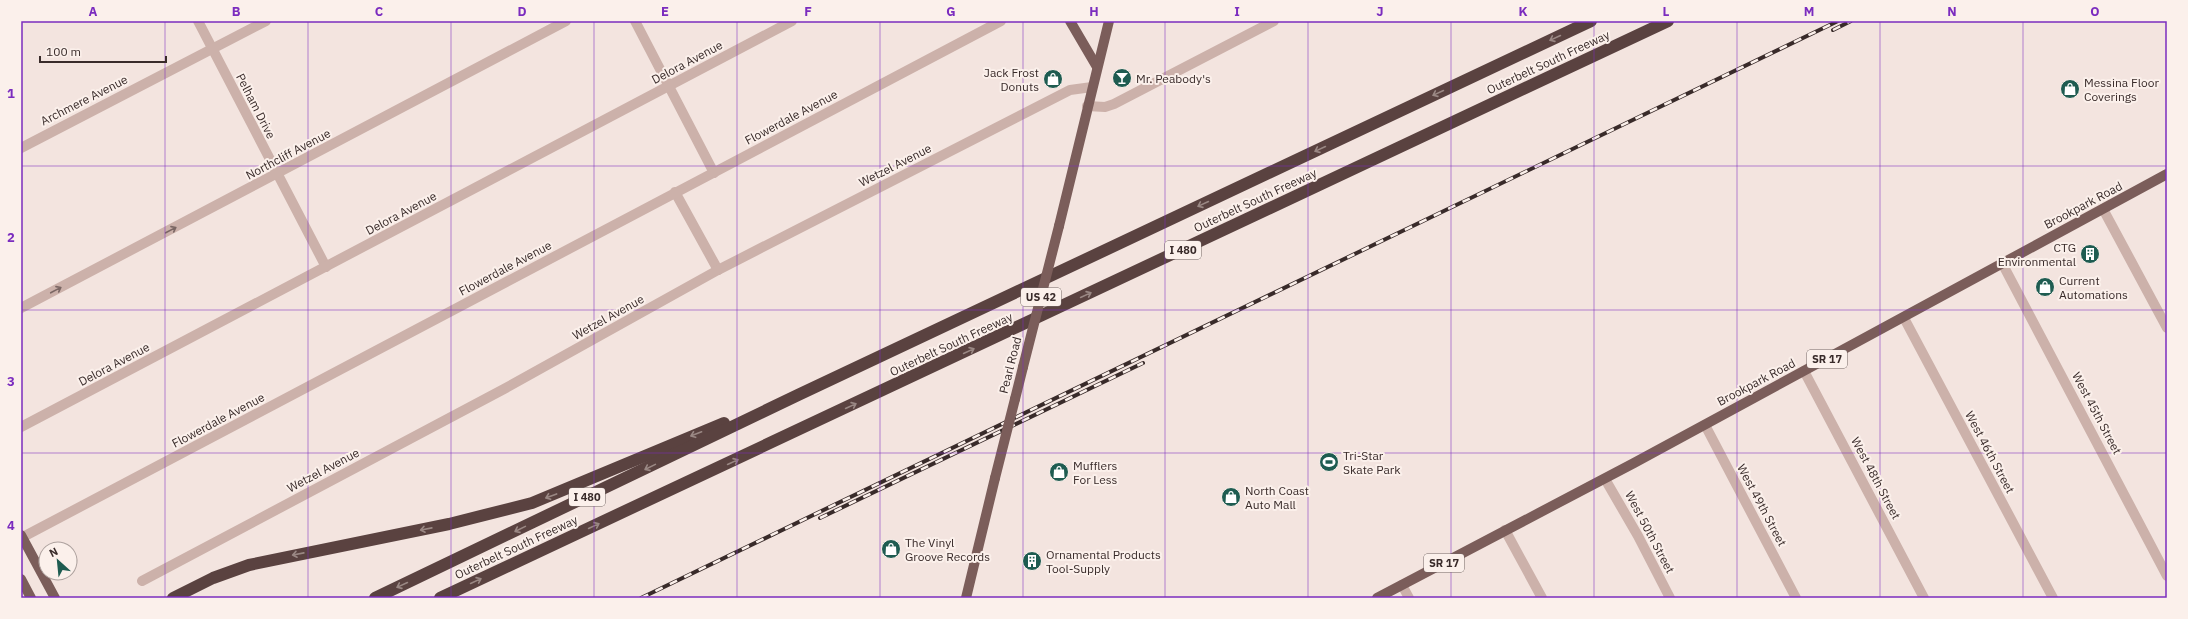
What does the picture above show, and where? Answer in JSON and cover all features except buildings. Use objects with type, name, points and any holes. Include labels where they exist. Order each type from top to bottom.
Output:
[{"type":"highway","name":"Outerbelt South Freeway","points":[[375,598],[798,395],[1591,21]]},
{"type":"highway","name":"Outerbelt South Freeway","points":[[440,598],[773,444],[1668,21]]},
{"type":"highway","points":[[173,598],[213,578],[249,565],[449,524],[532,503],[593,479],[687,437],[798,395]]},
{"type":"main road","points":[[1070,21],[1097,67]]},
{"type":"main road","name":"Pearl Road","points":[[966,598],[1109,21]]},
{"type":"main road","name":"Brookpark Road","points":[[1377,598],[1605,479],[2167,174]]},
{"type":"main road","points":[[21,537],[55,598]]},
{"type":"main road","points":[[21,578],[31,598]]},
{"type":"street","name":"Pelham Drive","points":[[198,21],[326,267]]},
{"type":"street","name":"Archmere Avenue","points":[[21,148],[266,21]]},
{"type":"street","name":"Northcliff Avenue","points":[[21,308],[566,21]]},
{"type":"street","points":[[635,21],[714,173]]},
{"type":"street","name":"Delora Avenue","points":[[21,427],[792,21]]},
{"type":"street","name":"Flowerdale Avenue","points":[[21,537],[1001,21]]},
{"type":"street","points":[[1087,106],[1106,107],[1114,104],[1274,21]]},
{"type":"street","name":"Wetzel Avenue","points":[[142,581],[504,389],[718,270],[1070,90],[1092,87]]},
{"type":"street","points":[[675,192],[718,270]]},
{"type":"street","points":[[2103,209],[2167,328]]},
{"type":"street","name":"West 45th Street","points":[[2002,263],[2167,576]]},
{"type":"street","name":"West 46th Street","points":[[1904,318],[2052,598]]},
{"type":"street","name":"West 48th Street","points":[[1804,371],[1924,598]]},
{"type":"street","name":"West 49th Street","points":[[1705,425],[1796,598]]},
{"type":"street","name":"West 50th Street","points":[[1605,479],[1638,536],[1670,598]]},
{"type":"street","points":[[1505,530],[1542,598]]},
{"type":"street","points":[[1402,585],[1409,598]]},
{"type":"railway","points":[[641,598],[1838,21]]},
{"type":"railway","points":[[1833,30],[1851,21]]},
{"type":"railway","points":[[820,518],[1143,363]]},
{"type":"place","name":"Mr. Peabody's","points":[[1122,78]]},
{"type":"place","name":"Jack Frost Donuts","points":[[1053,79]]},
{"type":"place","name":"Messina Floor Coverings","points":[[2070,89]]},
{"type":"place","name":"CTG Environmental","points":[[2090,254]]},
{"type":"place","name":"Current Automations","points":[[2045,287]]},
{"type":"place","name":"Tri-Star Skate Park","points":[[1329,462]]},
{"type":"place","name":"Mufflers For Less","points":[[1059,472]]},
{"type":"place","name":"North Coast Auto Mall","points":[[1231,497]]},
{"type":"place","name":"The Vinyl Groove Records","points":[[891,549]]},
{"type":"place","name":"Ornamental Products Tool-Supply","points":[[1032,561]]}]
